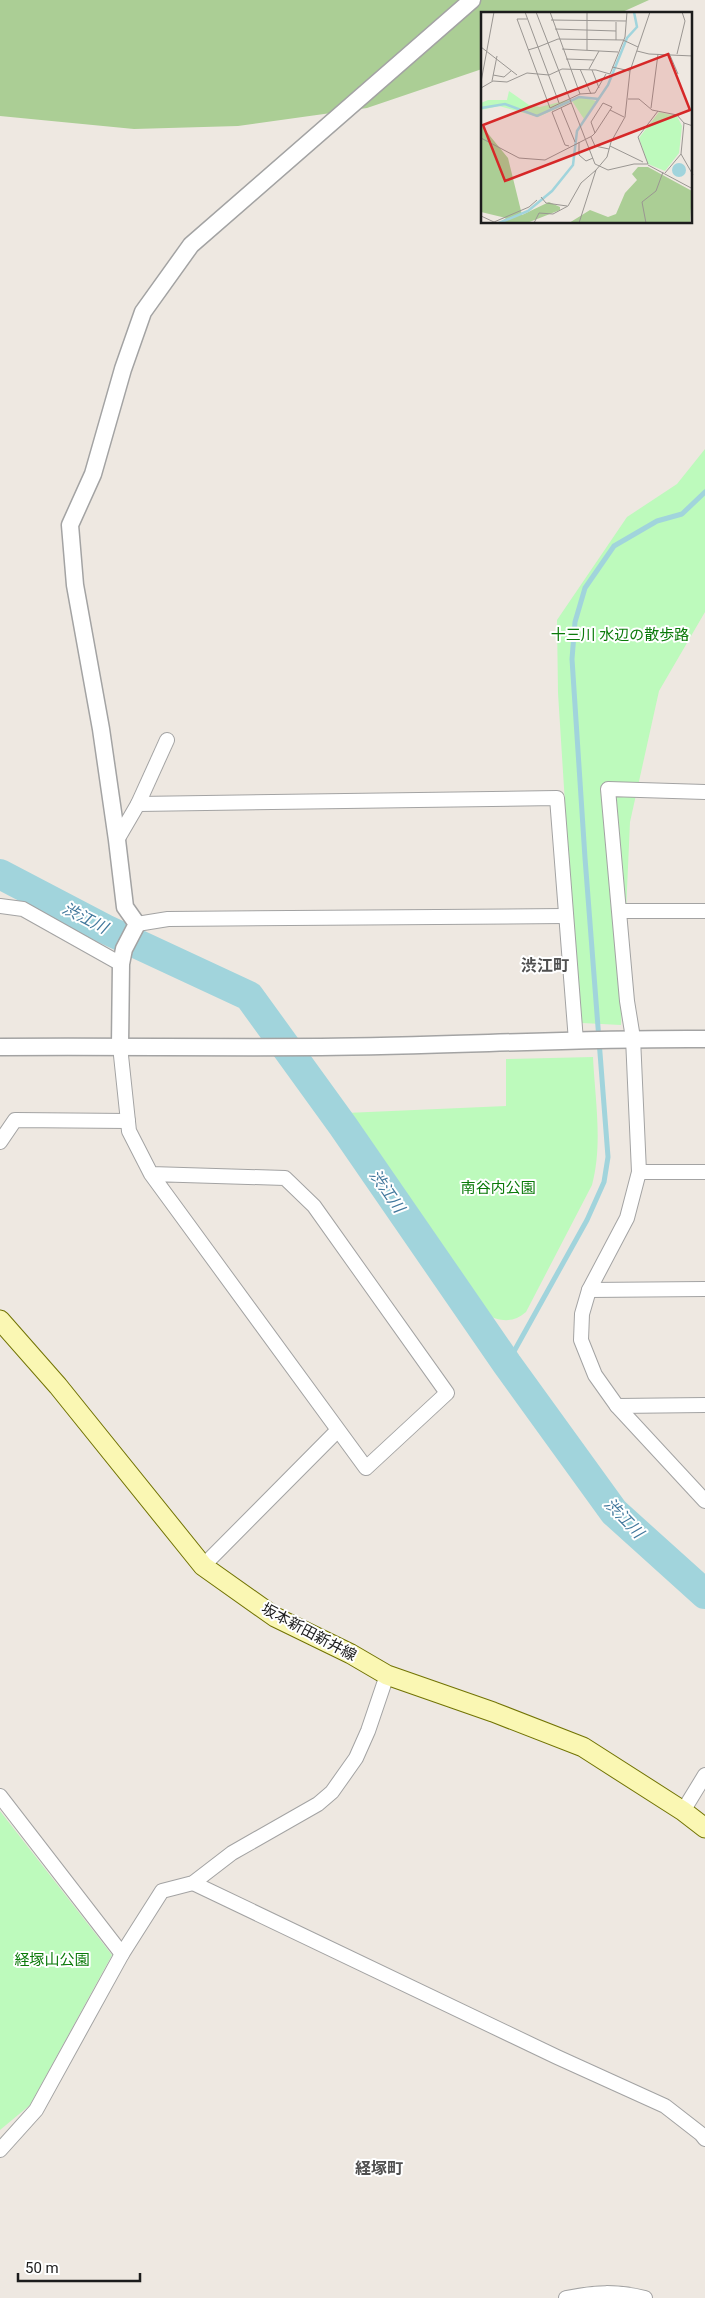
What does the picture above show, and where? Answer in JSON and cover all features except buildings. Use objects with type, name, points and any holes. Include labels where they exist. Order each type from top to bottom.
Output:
[{"type":"main road","name":"坂本新田新井線","points":[[0,1320],[58,1386],[203,1566],[275,1617],[351,1654],[387,1675],[493,1712],[583,1747],[683,1810],[705,1828]]},
{"type":"street","points":[[137,924],[125,907],[101,729],[75,585],[70,525],[93,474],[123,369],[143,312],[191,245],[472,0]]},
{"type":"street","points":[[117,840],[138,804],[167,740]]},
{"type":"street","points":[[705,792],[608,789],[627,1001],[626,1039],[639,1172],[627,1218],[589,1290],[582,1314],[581,1340],[595,1375],[617,1406],[705,1501]]},
{"type":"street","points":[[138,804],[557,798],[565,916],[579,1041]]},
{"type":"street","points":[[0,906],[23,909],[123,957]]},
{"type":"street","points":[[620,911],[705,912]]},
{"type":"street","points":[[137,924],[168,919],[565,916]]},
{"type":"street","points":[[137,924],[123,957],[120,1046],[129,1131],[151,1174],[337,1431],[366,1468],[447,1393],[314,1206],[285,1178],[151,1174]]},
{"type":"street","points":[[0,1047],[321,1047],[626,1039],[705,1039]]},
{"type":"street","points":[[0,1142],[15,1120],[128,1121]]},
{"type":"street","points":[[639,1172],[705,1172]]},
{"type":"street","points":[[589,1290],[705,1289]]},
{"type":"street","points":[[617,1406],[705,1405]]},
{"type":"street","points":[[203,1566],[337,1431]]},
{"type":"street","points":[[0,2150],[36,2110],[122,1954],[162,1891],[194,1883],[232,1853],[318,1804],[332,1792],[356,1758],[368,1731],[387,1675]]},
{"type":"street","points":[[683,1810],[705,1776]]},
{"type":"street","points":[[0,1796],[122,1954]]},
{"type":"street","points":[[194,1883],[557,2057],[665,2106],[705,2139]]},
{"type":"street","points":[[566,2298],[594,2292],[621,2292],[645,2298]]},
{"type":"green space","points":[[0,0],[649,0],[622,12],[481,12],[481,69],[367,108],[238,126],[134,129],[0,116]]},
{"type":"green space","name":"十三川 水辺の散歩路","points":[[705,449],[705,612],[659,691],[630,822],[621,1025],[582,1023],[558,693],[557,620],[627,517],[677,484]]},
{"type":"green space","name":"南谷内公園","points":[[593,1057],[598,1138],[592,1185],[526,1312],[511,1320],[501,1320],[484,1314],[346,1113],[506,1106],[506,1059]]},
{"type":"green space","name":"経塚山公園","points":[[0,1811],[112,1955],[30,2105],[0,2130]]},
{"type":"waterway","points":[[507,1364],[587,1220],[604,1182],[608,1157],[572,659],[575,622],[585,588],[614,546],[657,521],[682,514],[705,492]]},
{"type":"waterway","name":"渋江川","points":[[0,874],[105,929],[249,996],[343,1126],[507,1364],[614,1512],[705,1594]]},
{"type":"district","name":"渋江町","points":[[545,965]]},
{"type":"district","name":"経塚町","points":[[379,2168]]}]
